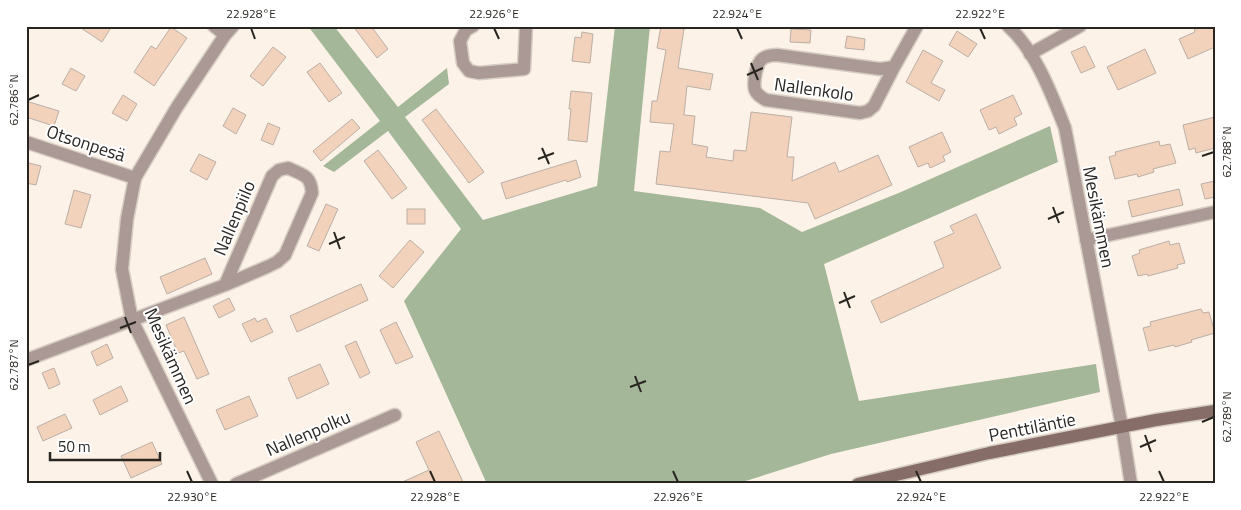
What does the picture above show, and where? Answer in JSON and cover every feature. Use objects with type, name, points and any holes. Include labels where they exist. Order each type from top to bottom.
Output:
[{"type":"street","points":[[214,26],[229,30]]},
{"type":"street","points":[[473,26],[466,30],[460,41],[462,63],[469,71],[479,72],[524,69],[526,26]]},
{"type":"street","name":"Nallenkolo","points":[[894,67],[880,69],[770,55],[761,60],[757,67],[754,88],[758,96],[766,100],[860,113],[868,111],[874,106],[917,26]]},
{"type":"street","name":"Mesikämmen","points":[[1008,26],[1030,54],[1048,86],[1065,128],[1122,427],[1131,484]]},
{"type":"street","points":[[1030,54],[1080,26]]},
{"type":"street","name":"Mesikämmen","points":[[212,484],[132,320],[122,269],[127,219],[135,178],[177,107],[229,30]]},
{"type":"street","name":"Otsonpesä","points":[[26,142],[135,178]]},
{"type":"street","name":"Nallenpiilo","points":[[26,360],[225,285],[277,262],[285,255],[312,194],[312,184],[307,178],[288,168],[279,170],[272,176],[225,285]]},
{"type":"street","points":[[1086,240],[1215,212]]},
{"type":"street","name":"Penttiläntie","points":[[858,484],[989,453],[1156,420],[1215,412]]},
{"type":"street","name":"Nallenpolku","points":[[236,484],[395,415]]},
{"type":"green space","points":[[308,26],[334,26],[398,107],[447,68],[449,84],[405,117],[483,220],[597,186],[615,26],[650,26],[634,191],[760,208],[802,232],[901,192],[1050,126],[1058,162],[824,264],[859,401],[1096,364],[1100,392],[831,454],[736,484],[487,484],[404,301],[461,229],[388,131],[334,172],[323,166],[380,121]]},
{"type":"building","points":[[78,26],[112,26],[102,42]]},
{"type":"building","points":[[353,26],[371,26],[388,49],[377,58]]},
{"type":"building","points":[[661,26],[684,29],[678,68],[713,74],[710,90],[687,86],[684,115],[695,116],[692,144],[708,147],[706,157],[733,161],[734,150],[746,151],[751,112],[792,117],[787,157],[794,157],[792,181],[835,162],[839,172],[878,155],[892,185],[815,219],[808,203],[656,184],[660,151],[670,152],[674,124],[650,122],[652,101],[657,101],[666,50],[657,48]]},
{"type":"building","points":[[1202,26],[1215,26],[1215,47],[1188,59],[1179,39],[1195,32],[1194,30]]},
{"type":"building","points":[[171,27],[187,38],[154,86],[134,72],[151,46],[156,49]]},
{"type":"building","points":[[791,29],[811,30],[810,43],[790,42]]},
{"type":"building","points":[[957,31],[977,44],[968,57],[949,45]]},
{"type":"building","points":[[582,32],[593,34],[590,63],[572,61],[575,37],[581,38]]},
{"type":"building","points":[[847,36],[865,39],[864,50],[845,48]]},
{"type":"building","points":[[1085,46],[1095,67],[1081,73],[1071,52]]},
{"type":"building","points":[[273,47],[286,57],[263,86],[250,76]]},
{"type":"building","points":[[1145,49],[1156,73],[1118,90],[1107,67]]},
{"type":"building","points":[[923,50],[943,61],[931,83],[945,90],[939,101],[906,82]]},
{"type":"building","points":[[320,63],[342,93],[329,102],[307,72]]},
{"type":"building","points":[[71,68],[85,76],[76,91],[62,84]]},
{"type":"building","points":[[571,91],[592,93],[587,142],[568,140]]},
{"type":"building","points":[[123,95],[137,104],[127,121],[112,113]]},
{"type":"building","points":[[1013,95],[1022,114],[1014,118],[1017,125],[999,134],[996,127],[989,130],[980,110]]},
{"type":"building","points":[[26,101],[59,111],[54,126],[26,117]]},
{"type":"building","points":[[233,108],[246,115],[236,134],[223,126]]},
{"type":"building","points":[[436,109],[484,172],[469,183],[422,120]]},
{"type":"building","points":[[1215,117],[1215,148],[1196,153],[1195,148],[1189,150],[1183,125]]},
{"type":"building","points":[[352,119],[360,128],[321,161],[313,151]]},
{"type":"building","points":[[268,123],[280,128],[273,145],[261,140]]},
{"type":"building","points":[[942,132],[951,152],[943,156],[945,161],[930,168],[928,163],[918,167],[909,147]]},
{"type":"building","points":[[1159,141],[1160,146],[1170,144],[1176,163],[1153,169],[1154,172],[1138,177],[1137,174],[1115,179],[1109,157],[1116,155],[1115,152]]},
{"type":"building","points":[[378,150],[407,188],[392,199],[364,161]]},
{"type":"building","points":[[199,154],[216,162],[207,180],[190,171]]},
{"type":"building","points":[[576,160],[581,177],[506,199],[501,183]]},
{"type":"building","points":[[29,163],[41,166],[36,185],[26,183],[26,172]]},
{"type":"building","points":[[1215,181],[1215,197],[1205,199],[1201,184]]},
{"type":"building","points":[[1179,189],[1183,205],[1132,217],[1128,201]]},
{"type":"building","points":[[74,190],[91,195],[81,228],[65,224]]},
{"type":"building","points":[[326,204],[338,209],[319,251],[307,246]]},
{"type":"building","points":[[407,209],[425,209],[425,224],[407,224]]},
{"type":"building","points":[[976,214],[1001,268],[881,323],[871,301],[944,267],[934,242],[954,233],[950,226]]},
{"type":"building","points":[[410,240],[424,252],[393,288],[379,276]]},
{"type":"building","points":[[1169,241],[1170,245],[1179,243],[1185,263],[1177,265],[1178,268],[1148,276],[1147,274],[1138,276],[1132,256],[1140,253],[1139,250]]},
{"type":"building","points":[[205,258],[212,274],[167,294],[160,277]]},
{"type":"building","points":[[361,284],[368,300],[297,332],[290,316]]},
{"type":"building","points":[[229,298],[235,310],[219,318],[213,306]]},
{"type":"building","points":[[1201,309],[1203,313],[1209,312],[1215,333],[1175,347],[1174,345],[1149,351],[1143,328],[1151,326],[1150,322]]},
{"type":"building","points":[[184,317],[209,374],[197,379],[184,351],[178,353],[166,325]]},
{"type":"building","points":[[255,318],[257,322],[266,318],[273,332],[251,342],[242,324]]},
{"type":"building","points":[[396,322],[413,357],[396,364],[380,330]]},
{"type":"building","points":[[356,341],[370,373],[360,378],[345,346]]},
{"type":"building","points":[[107,344],[113,358],[97,366],[91,352]]},
{"type":"building","points":[[320,364],[329,384],[297,399],[288,378]]},
{"type":"building","points":[[54,368],[60,384],[49,389],[42,373]]},
{"type":"building","points":[[121,386],[128,401],[100,415],[93,400]]},
{"type":"building","points":[[249,396],[258,416],[225,430],[216,410]]},
{"type":"building","points":[[65,414],[72,428],[43,441],[37,427]]},
{"type":"building","points":[[439,431],[464,484],[398,484],[429,470],[416,442]]},
{"type":"building","points":[[152,442],[162,464],[131,478],[121,456]]}]
